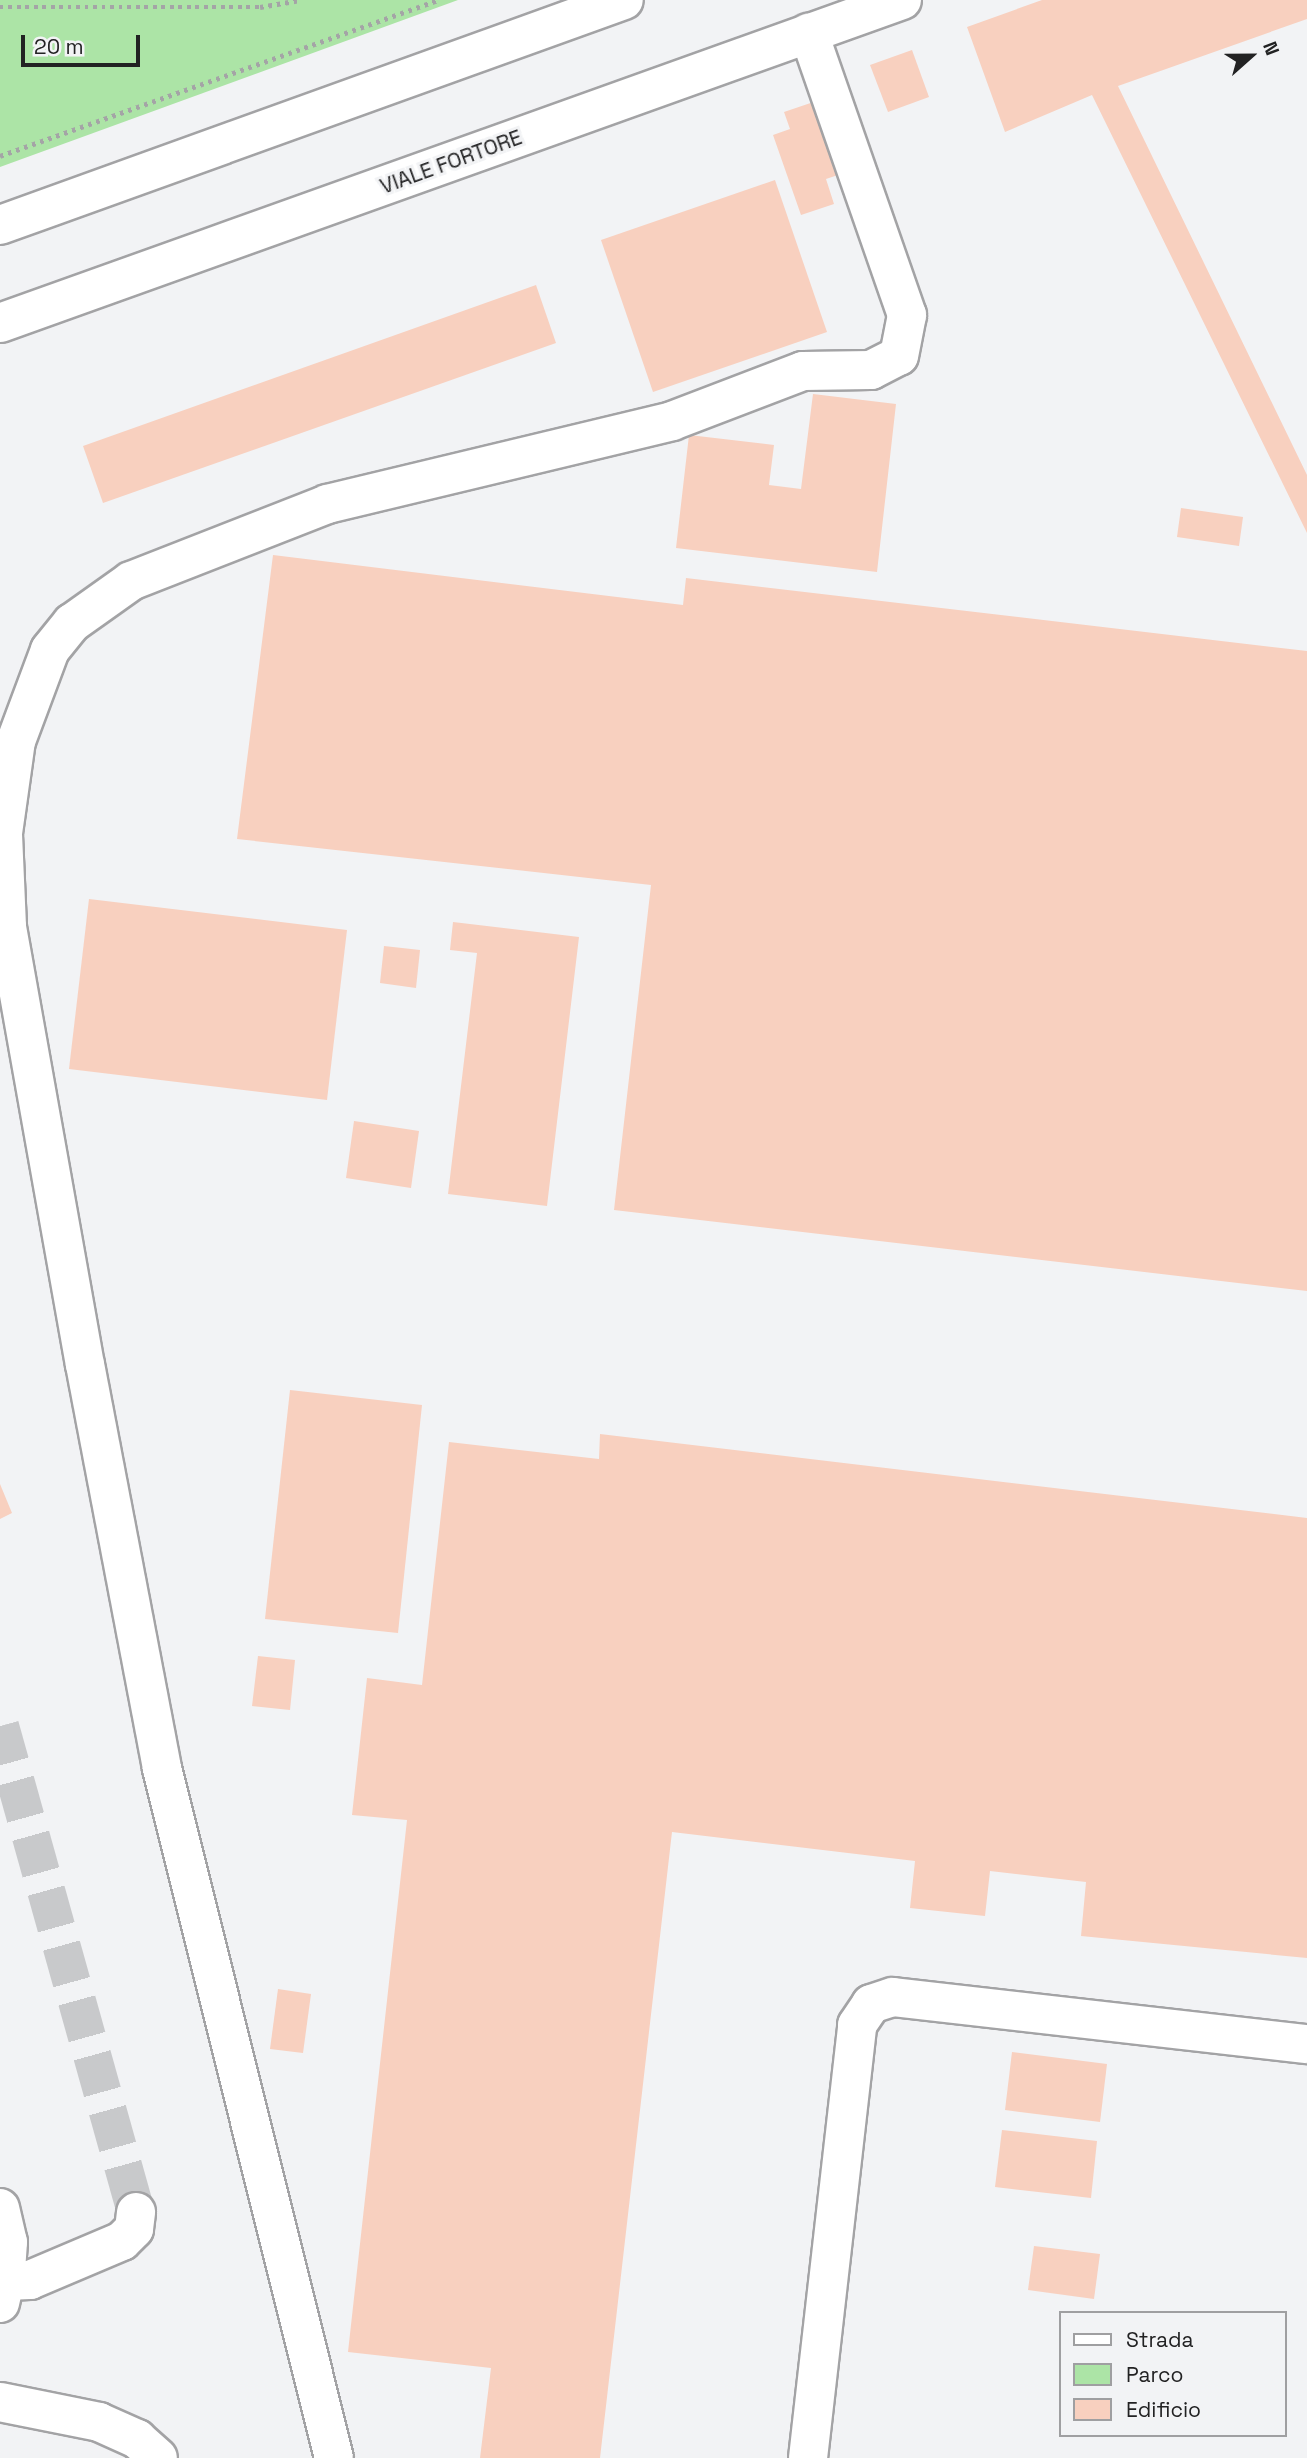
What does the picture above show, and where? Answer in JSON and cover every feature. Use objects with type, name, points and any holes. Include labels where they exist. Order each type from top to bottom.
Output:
[{"type":"main road","points":[[0,225],[624,0]]},
{"type":"main road","name":"VIALE FORTORE","points":[[0,323],[902,0]]},
{"type":"main road","points":[[334,2458],[151,1714],[11,954],[3,833],[11,764],[25,704],[50,650],[72,623],[131,580],[327,504],[673,421],[803,371],[871,370],[899,356],[907,315],[809,33]]},
{"type":"main road","points":[[808,2458],[857,2025],[871,2004],[893,1997],[1307,2044]]},
{"type":"main road","points":[[0,2208],[8,2242],[3,2292],[122,2241],[134,2229],[136,2212]]},
{"type":"main road","points":[[0,2402],[99,2422],[158,2458]]},
{"type":"path","points":[[0,6],[260,7],[300,0]]},
{"type":"path","points":[[0,156],[439,0]]},
{"type":"green space","points":[[0,0],[458,0],[0,167]]},
{"type":"building","points":[[1042,0],[1307,0],[1307,19],[1118,86],[1307,475],[1307,533],[1092,95],[1005,132],[967,27]]},
{"type":"building","points":[[912,50],[929,97],[888,112],[870,65]]},
{"type":"building","points":[[843,92],[868,165],[826,179],[834,204],[801,215],[773,135],[790,129],[784,112]]},
{"type":"building","points":[[775,180],[827,332],[653,392],[601,240]]},
{"type":"building","points":[[536,285],[556,343],[103,503],[83,446]]},
{"type":"building","points":[[813,394],[896,404],[877,572],[676,548],[689,435],[774,445],[769,485],[801,489]]},
{"type":"building","points":[[1181,508],[1243,517],[1239,546],[1177,537]]},
{"type":"building","points":[[273,555],[683,605],[686,578],[1307,651],[1307,1291],[614,1210],[651,885],[237,839]]},
{"type":"building","points":[[89,899],[347,930],[327,1100],[69,1069]]},
{"type":"building","points":[[453,922],[579,937],[547,1206],[448,1194],[477,953],[450,950]]},
{"type":"building","points":[[384,946],[420,950],[416,988],[380,983]]},
{"type":"building","points":[[354,1121],[419,1131],[411,1188],[346,1178]]},
{"type":"building","points":[[290,1390],[422,1405],[398,1633],[265,1619]]},
{"type":"building","points":[[600,1434],[1307,1518],[1307,1958],[1081,1936],[1086,1882],[990,1871],[985,1916],[910,1908],[915,1861],[672,1832],[600,2458],[480,2458],[491,2368],[348,2352],[407,1820],[352,1815],[367,1678],[422,1685],[449,1442],[599,1459]]},
{"type":"building","points":[[0,1484],[12,1513],[0,1519]]},
{"type":"building","points":[[258,1656],[295,1660],[290,1710],[252,1706]]},
{"type":"building","points":[[278,1989],[311,1994],[303,2053],[270,2049]]},
{"type":"building","points":[[1012,2052],[1107,2064],[1100,2122],[1005,2110]]},
{"type":"building","points":[[1002,2130],[1097,2141],[1091,2198],[995,2187]]},
{"type":"building","points":[[1034,2246],[1100,2254],[1094,2299],[1028,2290]]},
{"type":"tunnel","points":[[0,1726],[136,2212]]}]
